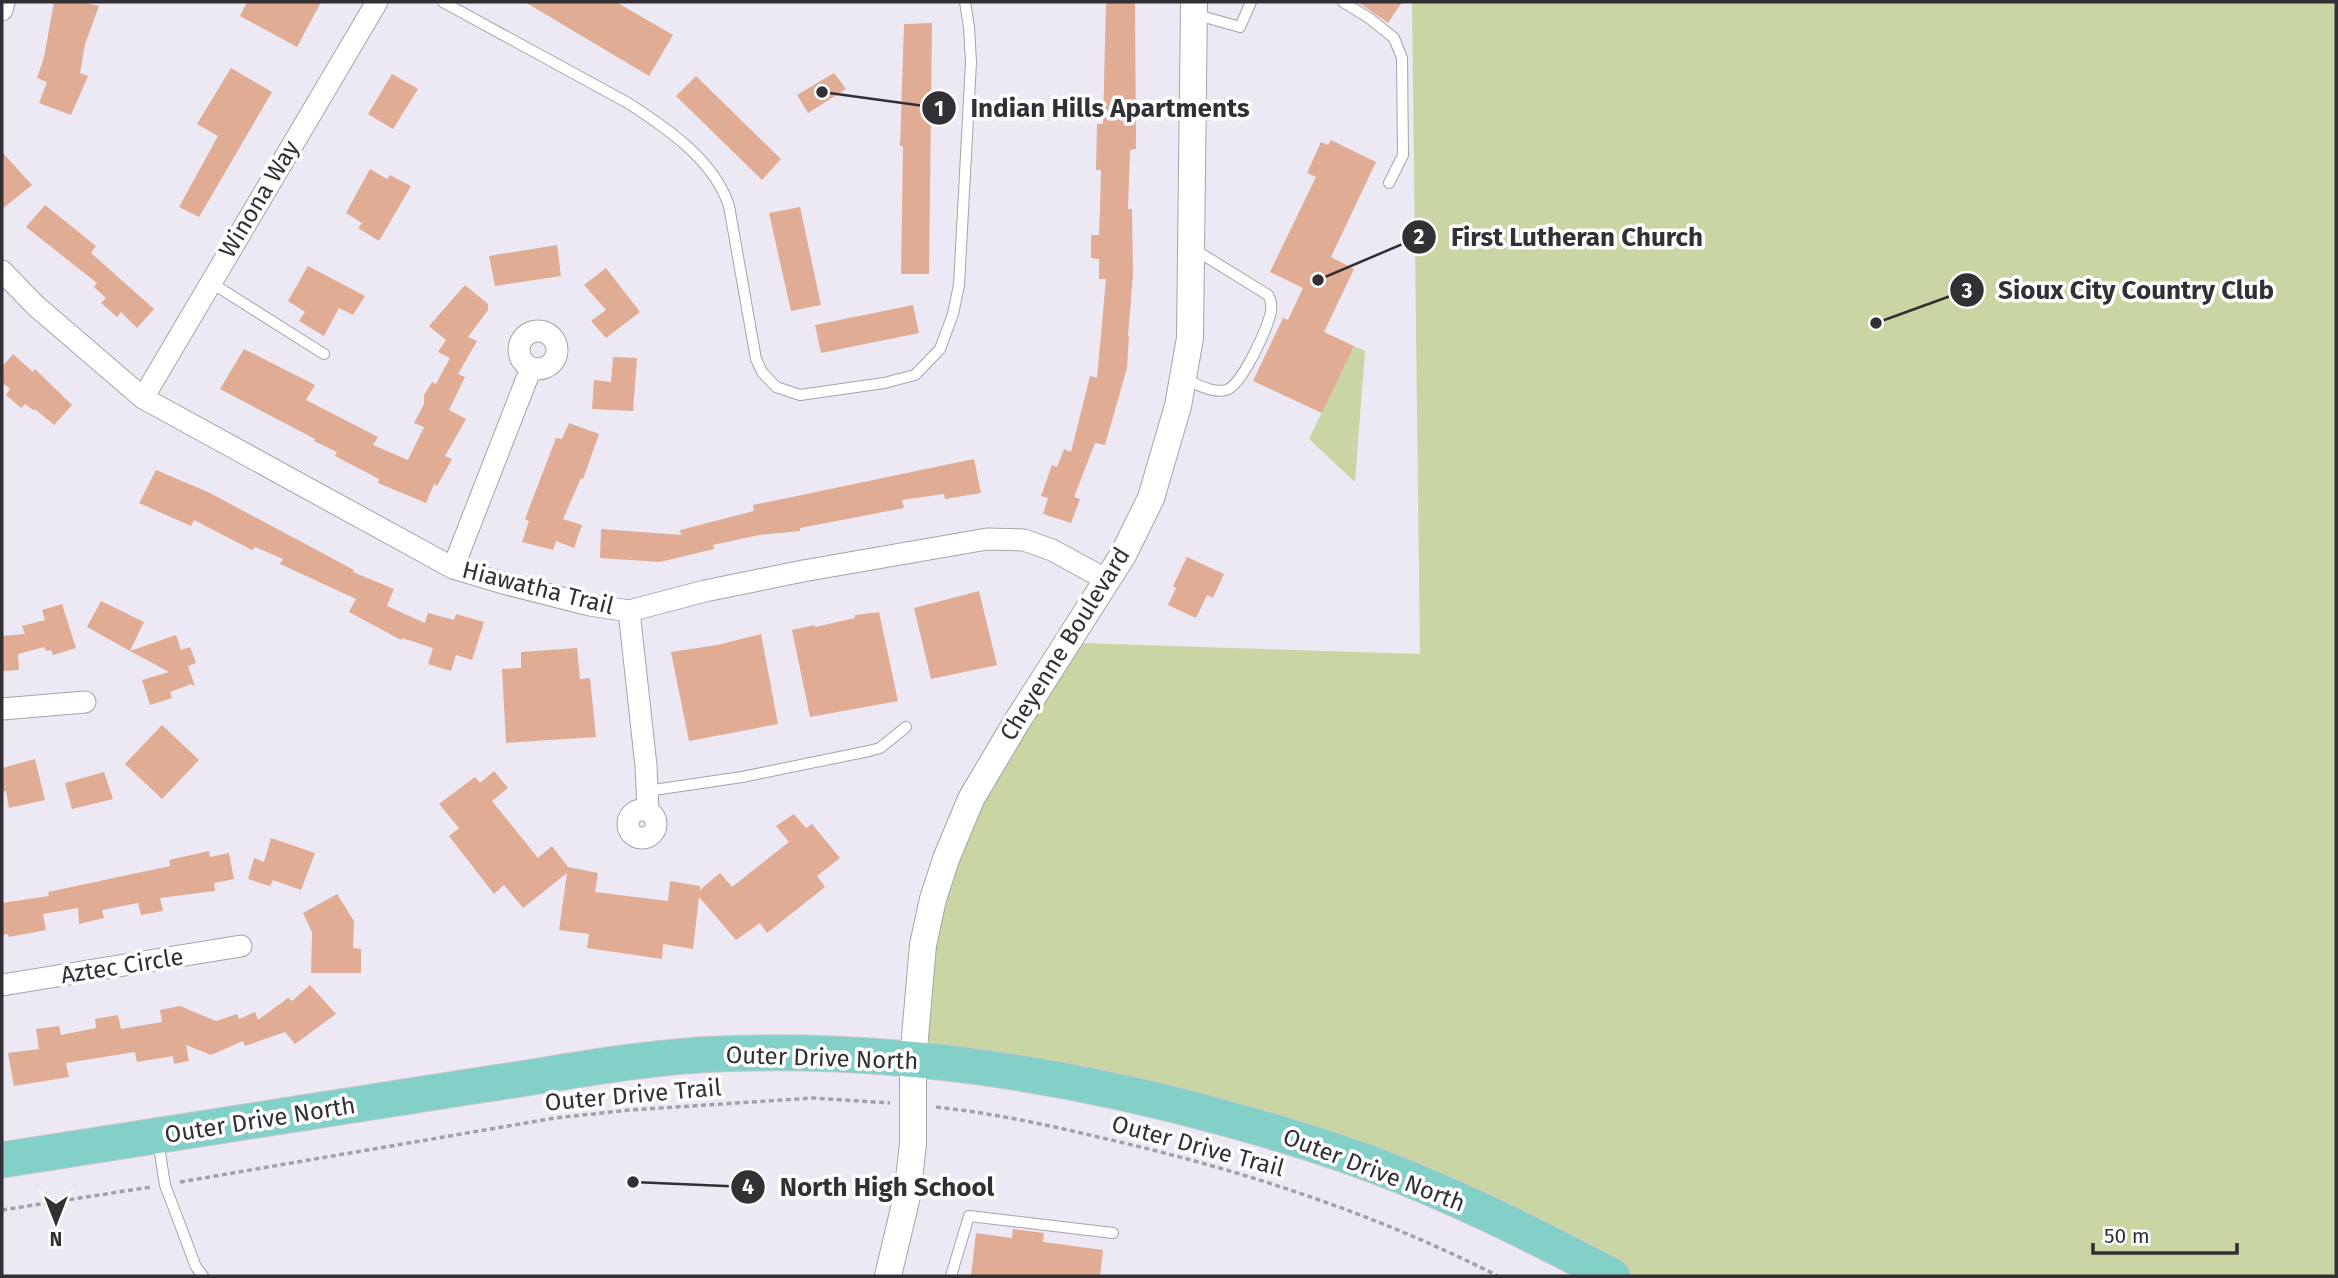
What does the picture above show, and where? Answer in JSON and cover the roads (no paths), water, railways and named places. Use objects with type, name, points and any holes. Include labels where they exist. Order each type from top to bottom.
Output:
[{"type":"main road","name":"Outer Drive North","points":[[2,1160],[676,1056],[832,1053],[957,1064],[1155,1099],[1327,1148],[1461,1201],[1612,1276]]},
{"type":"street","points":[[2,10],[4,2]]},
{"type":"street","name":"Winona Way","points":[[143,398],[377,2]]},
{"type":"street","name":"Cheyenne Boulevard","points":[[888,1276],[907,1196],[913,1144],[913,1060],[923,945],[933,899],[946,859],[977,788],[1123,555],[1151,498],[1178,406],[1190,338],[1194,8]]},
{"type":"street","name":"Hiawatha Trail","points":[[2,271],[36,306],[143,398],[453,568],[503,583],[590,605],[629,611],[803,570],[987,539],[1024,540],[1052,550],[1107,580]]},
{"type":"street","points":[[453,568],[531,368]]},
{"type":"street","points":[[629,611],[647,801]]},
{"type":"street","points":[[2,709],[85,702]]},
{"type":"street","name":"Aztec Circle","points":[[2,985],[242,946]]},
{"type":"lane","points":[[443,2],[628,103],[654,120],[700,160],[724,189],[729,206],[756,359],[762,372],[776,387],[800,395],[858,388],[915,376],[940,349],[947,334],[959,285],[971,62],[970,27],[965,2]]},
{"type":"lane","points":[[1194,8],[1240,27],[1251,2]]},
{"type":"lane","points":[[1343,2],[1394,38],[1402,58],[1403,155],[1389,183]]},
{"type":"lane","points":[[1184,379],[1215,390],[1226,390],[1234,385],[1245,373],[1271,309],[1268,295],[1192,248]]},
{"type":"lane","points":[[210,282],[324,355]]},
{"type":"lane","points":[[647,801],[742,777],[880,748],[906,727]]},
{"type":"lane","points":[[157,1137],[165,1185],[196,1267],[203,1276]]},
{"type":"lane","points":[[951,1276],[969,1216],[1113,1233]]},
{"type":"place","name":"Indian Hills Apartments","points":[[822,92]]},
{"type":"place","name":"First Lutheran Church","points":[[1318,280]]},
{"type":"place","name":"Sioux City Country Club","points":[[1876,323]]},
{"type":"place","name":"North High School","points":[[633,1182]]}]
